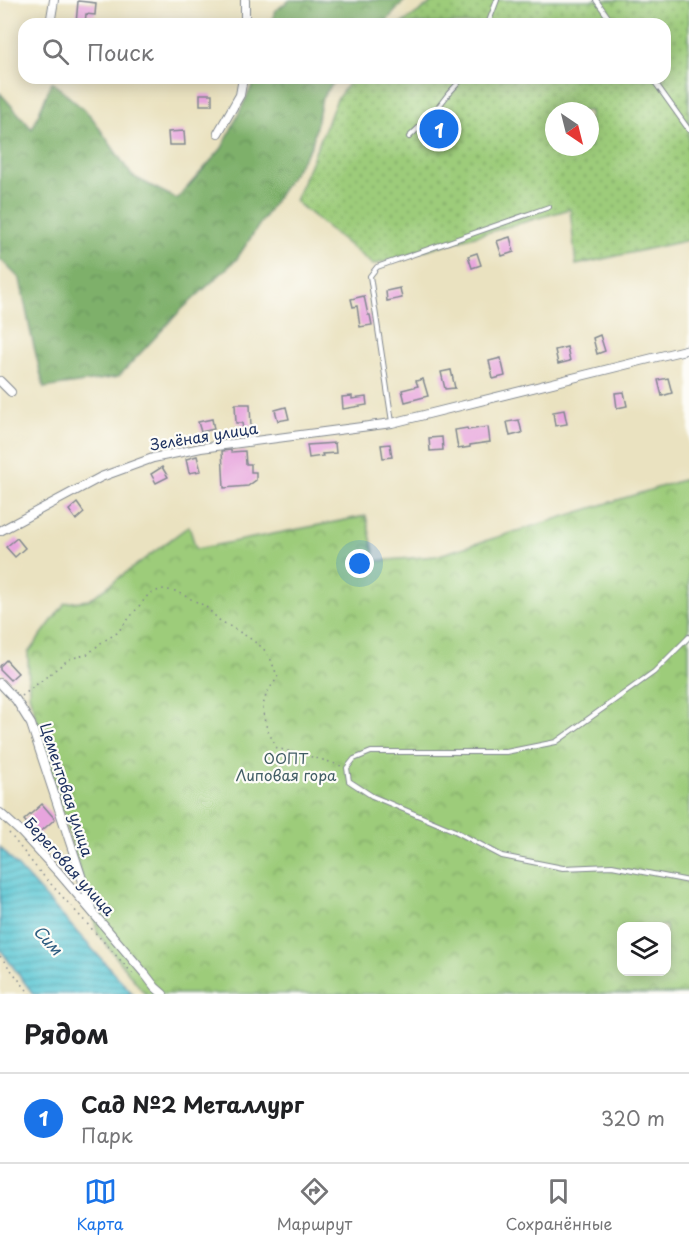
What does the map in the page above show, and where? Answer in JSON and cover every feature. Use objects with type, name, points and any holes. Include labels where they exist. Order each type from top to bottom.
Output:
[{"type":"street","points":[[51,18],[54,0]]},
{"type":"street","points":[[245,0],[245,18]]},
{"type":"street","points":[[218,133],[240,95],[242,84]]},
{"type":"street","name":"Зелёная улица","points":[[0,531],[101,477],[153,458],[201,448],[392,423],[689,349]]},
{"type":"street","points":[[0,381],[11,392]]},
{"type":"street","name":"Цементовая улица","points":[[0,683],[16,700],[31,724],[93,912]]},
{"type":"street","name":"Береговая улица","points":[[0,813],[59,873],[163,994]]},
{"type":"lane","points":[[490,18],[497,0]]},
{"type":"lane","points":[[596,0],[609,18]]},
{"type":"lane","points":[[409,137],[433,114],[458,84]]},
{"type":"lane","points":[[656,84],[689,130]]},
{"type":"lane","points":[[392,423],[370,276],[376,267],[549,207]]},
{"type":"lane","points":[[689,637],[654,672],[556,742],[506,752],[371,752],[354,759],[347,768],[349,781],[372,796],[455,831],[502,856],[563,868],[612,866],[689,881]]},
{"type":"path","points":[[16,700],[69,659],[88,654],[117,633],[149,594],[162,589],[175,591],[205,606],[219,620],[263,648],[271,660],[278,678],[269,687],[263,699],[264,714],[267,729],[277,748],[326,760],[347,768]]},
{"type":"path","points":[[5,829],[39,871],[136,977]]},
{"type":"path","points":[[0,956],[30,994]]},
{"type":"green space","points":[[290,0],[405,0],[389,18],[273,18],[275,11]]},
{"type":"green space","points":[[436,0],[689,0],[689,240],[576,265],[570,209],[373,265],[295,201],[337,99],[348,84],[671,84],[671,18],[410,18]]},
{"type":"green space","points":[[51,84],[54,84],[91,116],[132,176],[177,199],[222,148],[253,84],[332,84],[322,98],[312,145],[236,260],[180,311],[118,377],[44,388],[20,279],[0,259],[0,93],[32,129]]},
{"type":"green space","name":"ООПТ Липовая гора","points":[[689,478],[689,994],[145,994],[98,934],[29,694],[28,653],[65,603],[89,600],[189,526],[196,549],[366,516],[376,561],[436,556]]},
{"type":"water","name":"Сим","points":[[0,847],[133,994],[33,994],[0,949]]},
{"type":"building","points":[[78,1],[96,3],[95,15],[86,14],[86,18],[77,18]]},
{"type":"building","points":[[200,94],[212,94],[212,105],[200,105]]},
{"type":"building","points":[[184,131],[185,145],[169,145],[168,132]]},
{"type":"building","points":[[510,237],[514,252],[502,256],[497,241]]},
{"type":"building","points":[[477,253],[481,265],[472,268],[468,256]]},
{"type":"building","points":[[400,288],[402,298],[387,301],[386,291]]},
{"type":"building","points":[[364,296],[372,325],[360,327],[357,306],[353,307],[351,299]]},
{"type":"building","points":[[600,335],[605,351],[597,354],[593,338]]},
{"type":"building","points":[[567,347],[570,361],[558,364],[555,350]]},
{"type":"building","points":[[501,358],[505,376],[493,379],[489,361]]},
{"type":"building","points":[[451,370],[455,388],[445,389],[441,372]]},
{"type":"building","points":[[668,378],[672,393],[662,396],[658,380]]},
{"type":"building","points":[[423,379],[428,396],[405,402],[402,390],[418,386],[416,381]]},
{"type":"building","points":[[624,392],[627,406],[617,408],[615,393]]},
{"type":"building","points":[[352,396],[352,399],[366,397],[367,405],[343,409],[342,397]]},
{"type":"building","points":[[235,404],[250,404],[251,429],[243,429],[242,423],[236,423]]},
{"type":"building","points":[[286,407],[289,419],[278,421],[275,410]]},
{"type":"building","points":[[564,410],[567,424],[555,426],[553,412]]},
{"type":"building","points":[[212,419],[214,429],[201,432],[198,422]]},
{"type":"building","points":[[519,420],[522,433],[510,436],[507,422]]},
{"type":"building","points":[[488,427],[490,442],[458,449],[455,430]]},
{"type":"building","points":[[442,437],[443,450],[430,451],[429,438]]},
{"type":"building","points":[[335,443],[336,453],[309,458],[307,445]]},
{"type":"building","points":[[390,444],[392,457],[383,458],[381,445]]},
{"type":"building","points":[[231,450],[231,452],[245,451],[246,464],[251,464],[251,472],[256,472],[256,480],[248,486],[224,488],[222,451]]},
{"type":"building","points":[[197,456],[201,471],[189,473],[186,459]]},
{"type":"building","points":[[162,467],[168,477],[156,483],[151,474]]},
{"type":"building","points":[[77,503],[84,513],[76,520],[69,510]]},
{"type":"building","points":[[17,538],[25,548],[15,557],[6,547]]},
{"type":"building","points":[[6,660],[18,673],[10,680],[0,670],[0,666]]},
{"type":"building","points":[[42,804],[55,819],[37,835],[24,820]]},
{"type":"place","name":"Сад №2 Металлург","points":[[439,129]]}]
